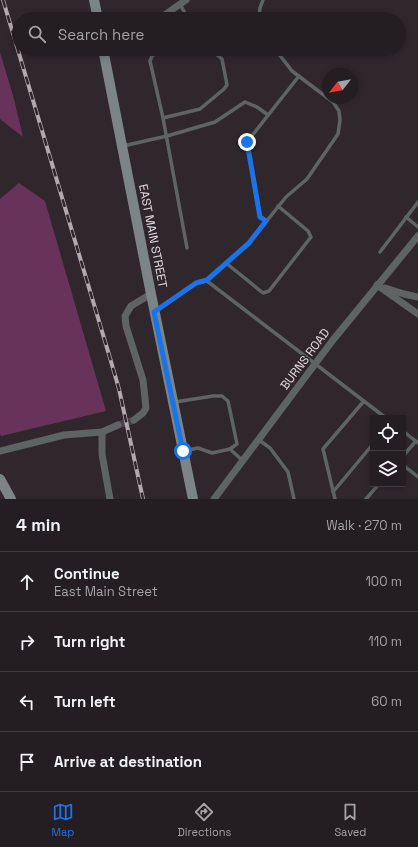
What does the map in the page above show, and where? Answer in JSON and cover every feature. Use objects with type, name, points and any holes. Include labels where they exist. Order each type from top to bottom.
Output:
[{"type":"main road","points":[[94,0],[97,12]]},
{"type":"main road","name":"EAST MAIN STREET","points":[[105,56],[154,312],[193,499]]},
{"type":"main road","points":[[0,479],[11,499]]},
{"type":"street","points":[[169,12],[183,2]]},
{"type":"street","name":"BURNS ROAD","points":[[214,499],[377,285],[418,236]]},
{"type":"street","points":[[377,285],[418,297]]},
{"type":"street","points":[[377,285],[418,314]]},
{"type":"street","points":[[134,420],[143,413],[146,408],[142,380],[126,326],[125,316],[131,306],[151,294]]},
{"type":"street","points":[[0,451],[64,436],[102,432],[118,425]]},
{"type":"street","points":[[102,432],[102,454],[110,499]]},
{"type":"lane","points":[[260,12],[263,0]]},
{"type":"lane","points":[[183,2],[186,12]]},
{"type":"lane","points":[[152,56],[150,61],[163,118],[187,248]]},
{"type":"lane","points":[[163,118],[200,109],[224,89],[227,85],[222,59],[218,56]]},
{"type":"lane","points":[[154,312],[196,283],[207,280],[249,243],[286,197],[307,179],[338,134],[340,120],[339,111],[333,102],[292,71],[280,56]]},
{"type":"lane","points":[[266,221],[260,217],[247,142],[299,76]]},
{"type":"lane","points":[[122,146],[166,136],[215,122],[245,102],[257,107],[268,115]]},
{"type":"lane","points":[[380,252],[418,202]]},
{"type":"lane","points":[[226,263],[263,293],[269,291],[311,238],[308,231],[278,206]]},
{"type":"lane","points":[[406,217],[418,227]]},
{"type":"lane","points":[[207,280],[382,415]]},
{"type":"lane","points":[[173,402],[222,396],[228,401],[237,444],[230,449],[212,453],[198,448],[183,451]]},
{"type":"lane","points":[[335,499],[332,492],[323,449],[364,401]]},
{"type":"lane","points":[[406,434],[417,442],[406,453]]},
{"type":"lane","points":[[259,440],[270,448],[288,472],[294,499]]},
{"type":"lane","points":[[332,492],[370,448]]},
{"type":"lane","points":[[230,449],[243,461]]},
{"type":"lane","points":[[406,467],[418,477]]},
{"type":"lane","points":[[366,499],[376,487]]},
{"type":"shaded area","points":[[0,52],[14,99],[23,137],[0,119]]},
{"type":"shaded area","points":[[19,183],[45,201],[106,411],[1,436],[0,199]]},
{"type":"tunnel","points":[[118,425],[134,420]]},
{"type":"railway","points":[[3,0],[12,30]]},
{"type":"railway","points":[[20,56],[119,389],[143,499]]},
{"type":"route","points":[[183,451],[154,312],[196,283],[207,280],[249,243],[266,221],[260,217],[247,142]]}]
